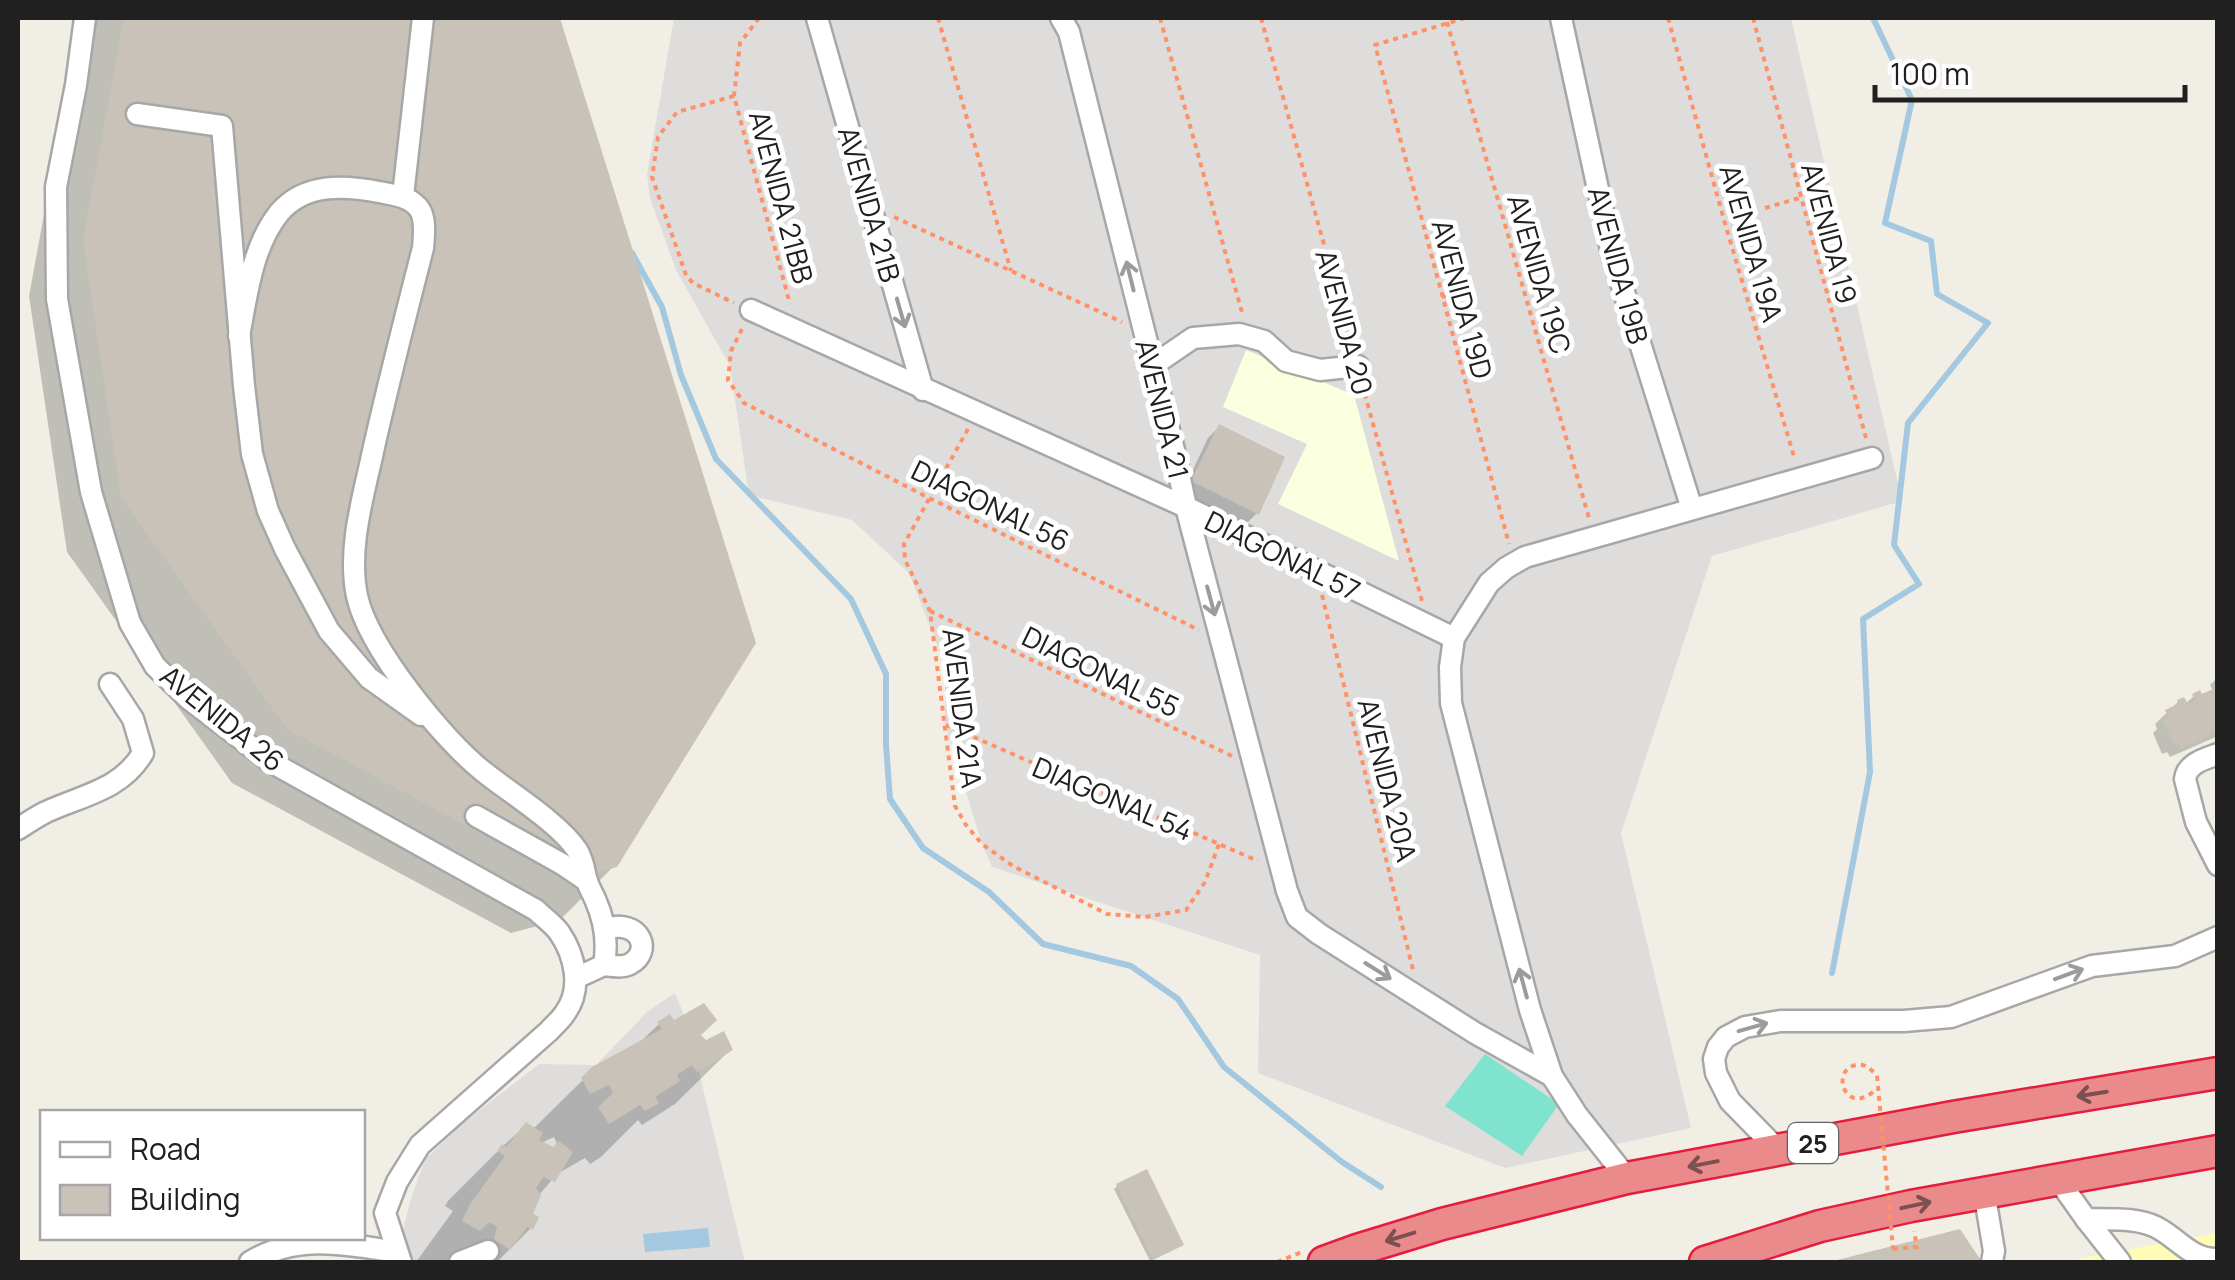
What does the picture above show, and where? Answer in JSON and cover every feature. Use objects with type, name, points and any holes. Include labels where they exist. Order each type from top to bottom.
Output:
[{"type":"highway","name":"25","points":[[1324,1262],[1442,1224],[1626,1178],[2218,1073]]},
{"type":"highway","points":[[1706,1262],[1820,1226],[1984,1191],[2218,1151]]},
{"type":"street","name":"AVENIDA 26","points":[[86,18],[56,186],[57,299],[91,492],[130,622],[155,666],[189,699],[271,762],[536,910],[558,930],[576,978]]},
{"type":"street","points":[[403,196],[423,18]]},
{"type":"street","name":"AVENIDA 21B","points":[[817,18],[923,390]]},
{"type":"street","name":"AVENIDA 21","points":[[1061,18],[1069,32],[1186,507],[1281,871],[1297,917],[1420,998]]},
{"type":"street","name":"AVENIDA 19B","points":[[1561,18],[1612,254],[1692,509]]},
{"type":"street","points":[[137,114],[222,126],[252,454],[268,512],[329,631],[369,678],[434,724]]},
{"type":"street","points":[[239,336],[262,241],[281,211],[307,193],[332,186],[403,196],[420,210],[423,248],[368,472],[355,550],[354,569],[362,615],[434,724],[480,770],[543,817],[575,847],[606,929],[604,966]]},
{"type":"street","name":"DIAGONAL 57","points":[[752,310],[1186,507],[1454,638]]},
{"type":"street","points":[[1152,366],[1193,338],[1240,334],[1264,341],[1286,361],[1320,370],[1358,366]]},
{"type":"street","points":[[1626,1178],[1577,1116],[1552,1076],[1530,1010],[1450,703],[1454,638],[1489,583],[1524,557],[1872,458]]},
{"type":"street","points":[[18,828],[111,786],[133,769],[143,753],[133,719],[110,684]]},
{"type":"street","points":[[2218,754],[2192,765],[2186,778],[2196,822],[2218,865]]},
{"type":"street","points":[[476,816],[586,881]]},
{"type":"street","points":[[399,1257],[386,1212],[397,1182],[420,1145],[549,1031],[566,1012],[574,996],[576,978],[604,966],[632,964],[639,956],[641,948],[630,927],[606,929]]},
{"type":"street","points":[[1778,1150],[1730,1101],[1716,1074],[1714,1059],[1718,1047],[1726,1037],[1745,1027],[1780,1021],[1951,1017],[2092,966],[2175,956],[2218,937]]},
{"type":"street","points":[[1420,998],[1552,1076]]},
{"type":"street","points":[[2057,1178],[2120,1262]]},
{"type":"street","points":[[1984,1191],[1994,1251],[1992,1262]]},
{"type":"street","points":[[2086,1220],[2136,1221],[2155,1227],[2201,1260]]},
{"type":"street","points":[[250,1262],[295,1245],[327,1242],[399,1257]]},
{"type":"street","points":[[270,1262],[327,1251],[399,1257]]},
{"type":"street","points":[[460,1262],[488,1251]]},
{"type":"path","name":"AVENIDA 21BB","points":[[759,18],[740,43],[734,96],[798,332]]},
{"type":"path","points":[[938,18],[1011,271]]},
{"type":"path","points":[[1160,18],[1249,336]]},
{"type":"path","name":"AVENIDA 20","points":[[1261,18],[1429,626]]},
{"type":"path","points":[[1448,22],[1465,18]]},
{"type":"path","name":"AVENIDA 19A","points":[[1668,18],[1801,478]]},
{"type":"path","name":"AVENIDA 19","points":[[1753,18],[1872,458]]},
{"type":"path","name":"AVENIDA 19D","points":[[1448,22],[1375,46],[1514,563]]},
{"type":"path","name":"AVENIDA 19C","points":[[1448,22],[1594,536]]},
{"type":"path","points":[[734,96],[677,112],[658,137],[652,176],[686,275],[692,283],[752,310]]},
{"type":"path","points":[[1764,208],[1800,198]]},
{"type":"path","points":[[871,206],[1144,332]]},
{"type":"path","points":[[1442,297],[1460,292]]},
{"type":"path","name":"DIAGONAL 56","points":[[752,310],[731,352],[728,380],[744,403],[1221,641]]},
{"type":"path","name":"AVENIDA 21A","points":[[977,414],[904,544],[906,560],[930,611],[955,806],[982,844],[1012,866],[1107,914],[1145,917],[1186,910],[1205,882],[1220,844]]},
{"type":"path","name":"AVENIDA 20A","points":[[1316,571],[1420,998]]},
{"type":"path","name":"DIAGONAL 55","points":[[930,611],[1254,767]]},
{"type":"path","name":"DIAGONAL 54","points":[[945,724],[1281,871]]},
{"type":"path","points":[[1874,1092],[1866,1098],[1848,1096],[1843,1088],[1845,1070],[1862,1064],[1876,1076],[1893,1249],[1917,1246]]},
{"type":"shaded area","points":[[674,18],[1791,18],[1902,501],[1712,556],[1621,833],[1691,1128],[1505,1168],[1258,1073],[1260,955],[992,867],[945,724],[945,665],[909,573],[852,520],[749,495],[730,366],[676,270],[650,198],[647,174]]},
{"type":"shaded area","points":[[1246,350],[1354,395],[1399,561],[1278,504],[1307,444],[1223,407]]},
{"type":"shaded area","points":[[675,993],[687,1022],[745,1262],[407,1262],[402,1234],[425,1160],[458,1127],[539,1064],[596,1065],[647,1012]]},
{"type":"shaded area","points":[[1485,1054],[1559,1104],[1522,1156],[1445,1106]]},
{"type":"shaded area","points":[[708,1228],[710,1247],[645,1252],[643,1234]]},
{"type":"sand","points":[[2217,1233],[2217,1262],[2062,1262]]},
{"type":"building","points":[[124,18],[560,18],[756,643],[617,867],[567,880],[287,729],[121,497],[83,240]]},
{"type":"building","points":[[1219,424],[1285,457],[1259,515],[1191,481]]},
{"type":"building","points":[[2215,688],[2218,732],[2182,748],[2179,742],[2174,744],[2163,720],[2168,717],[2165,710],[2178,704],[2177,700],[2184,697],[2188,704],[2195,701],[2192,694]]},
{"type":"building","points":[[704,1003],[717,1020],[701,1035],[706,1040],[724,1031],[733,1050],[697,1072],[692,1065],[677,1075],[680,1081],[655,1097],[659,1103],[645,1111],[640,1105],[609,1124],[598,1107],[613,1093],[609,1085],[590,1094],[581,1078],[592,1067],[662,1029],[657,1022],[670,1014],[674,1020]]},
{"type":"building","points":[[526,1122],[543,1133],[539,1140],[553,1147],[559,1141],[573,1152],[555,1182],[543,1177],[536,1188],[541,1195],[533,1214],[539,1217],[533,1230],[527,1227],[510,1250],[494,1239],[497,1227],[489,1222],[480,1231],[462,1221],[505,1156],[497,1151],[502,1144],[506,1147]]},
{"type":"building","points":[[1147,1169],[1184,1245],[1153,1260],[1116,1184]]},
{"type":"building","points":[[1960,1229],[1982,1262],[1833,1261]]},
{"type":"waterway","points":[[1832,973],[1870,772],[1863,619],[1919,584],[1894,545],[1908,423],[1988,323],[1937,294],[1931,241],[1885,223],[1912,100],[1873,18]]},
{"type":"waterway","points":[[632,253],[662,307],[681,375],[716,459],[851,599],[886,674],[890,799],[923,848],[989,892],[1043,944],[1131,966],[1178,999],[1224,1067],[1342,1162],[1381,1187]]}]
